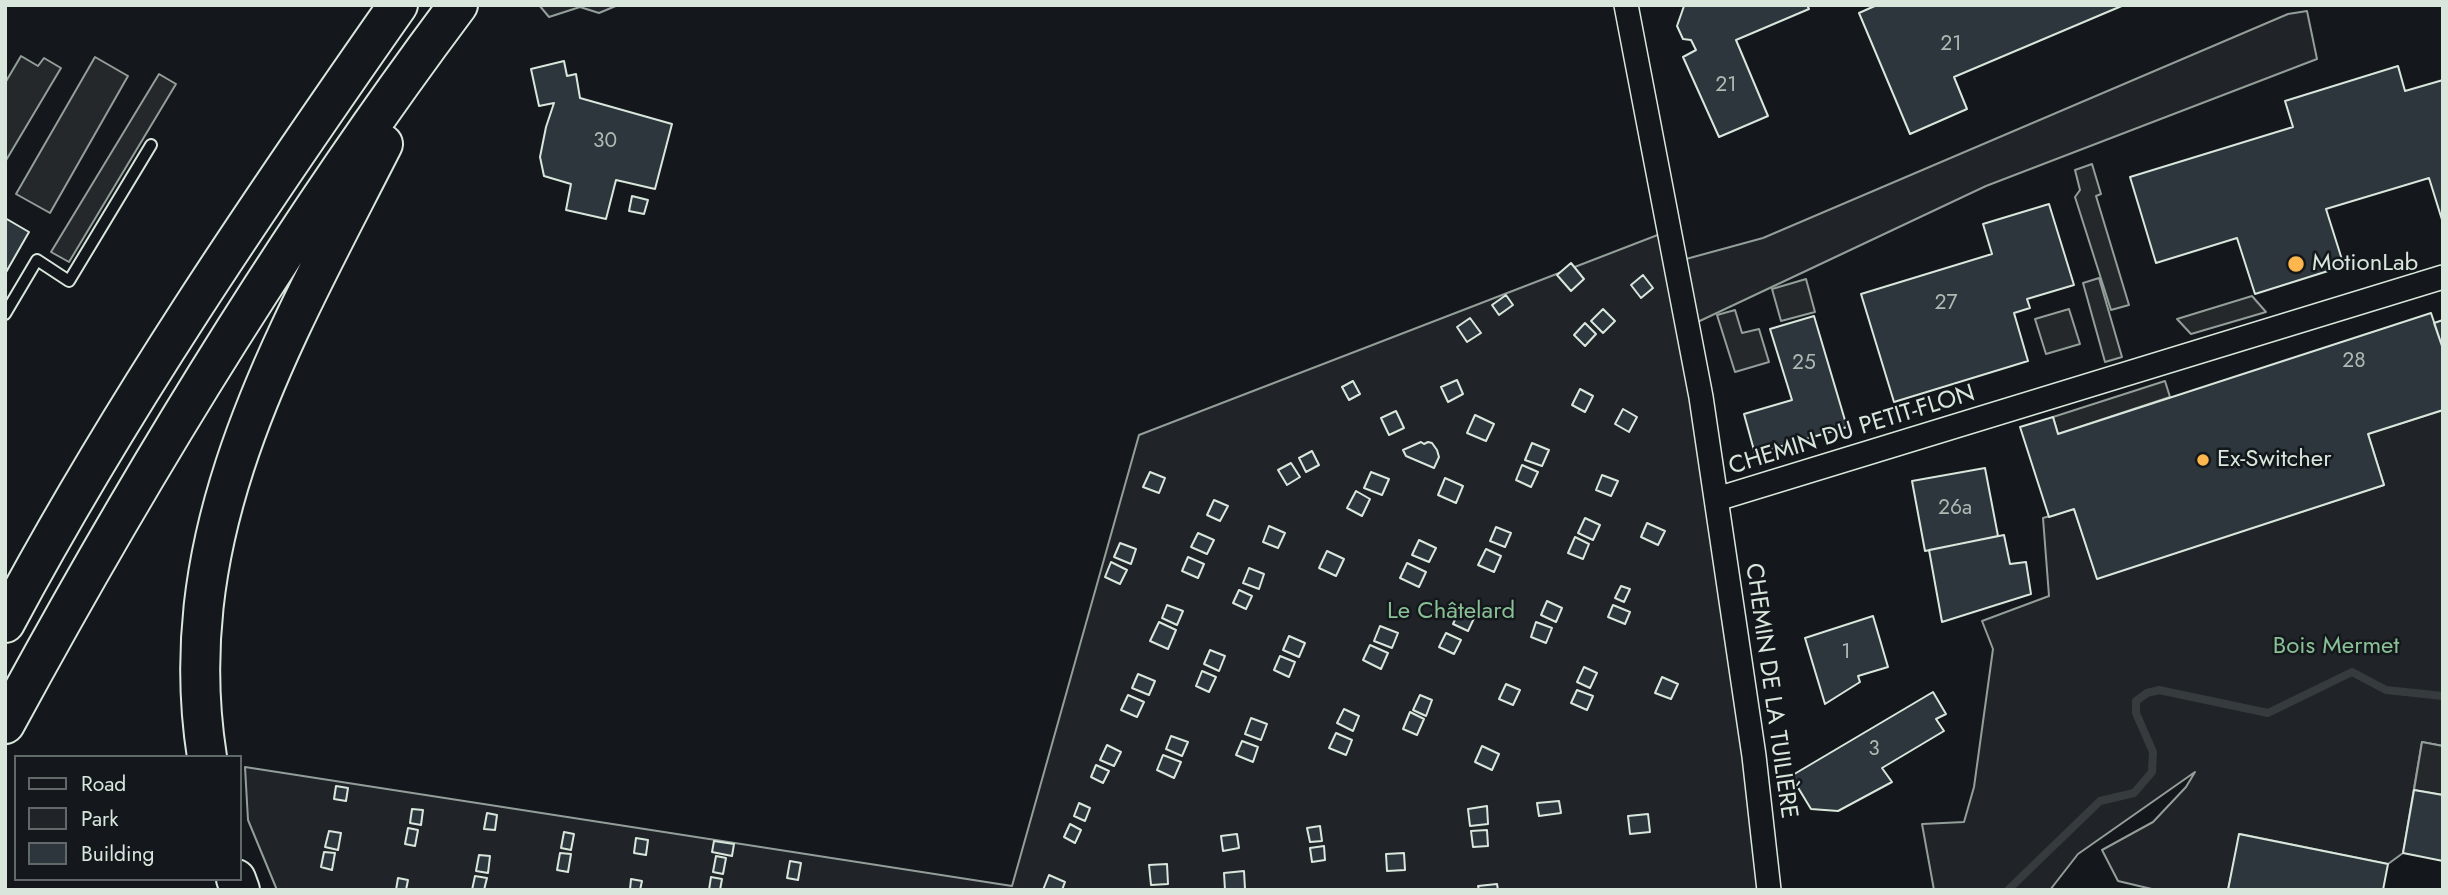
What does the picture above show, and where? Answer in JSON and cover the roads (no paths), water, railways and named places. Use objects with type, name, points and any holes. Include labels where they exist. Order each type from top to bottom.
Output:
[{"type":"highway","points":[[5,623],[165,351],[243,229],[398,5]]},
{"type":"highway","points":[[5,724],[60,622],[206,374],[290,244],[452,13]]},
{"type":"highway","points":[[207,755],[200,671],[203,607],[210,556],[222,501],[244,436],[279,352],[452,13]]},
{"type":"highway","points":[[5,583],[90,475]]},
{"type":"street","name":"CHEMIN DU PETIT-FLON","points":[[1626,5],[1701,397],[1717,499],[2443,277]]},
{"type":"street","name":"CHEMIN DE LA TUILIÈRE","points":[[1717,499],[1754,756],[1769,890]]},
{"type":"lane","points":[[5,314],[37,260],[69,281],[151,145]]},
{"type":"waterway","points":[[2008,890],[2100,801],[2134,793],[2152,772],[2153,752],[2136,713],[2136,701],[2147,693],[2159,690],[2268,713],[2352,672],[2386,690],[2443,696]]},
{"type":"place","name":"MotionLab","points":[[2296,264]]},
{"type":"place","name":"Ex-Switcher","points":[[2203,460]]},
{"type":"park label","name":"Le Châtelard","points":[[1451,612]]},
{"type":"park label","name":"Bois Mermet","points":[[2336,647]]}]
